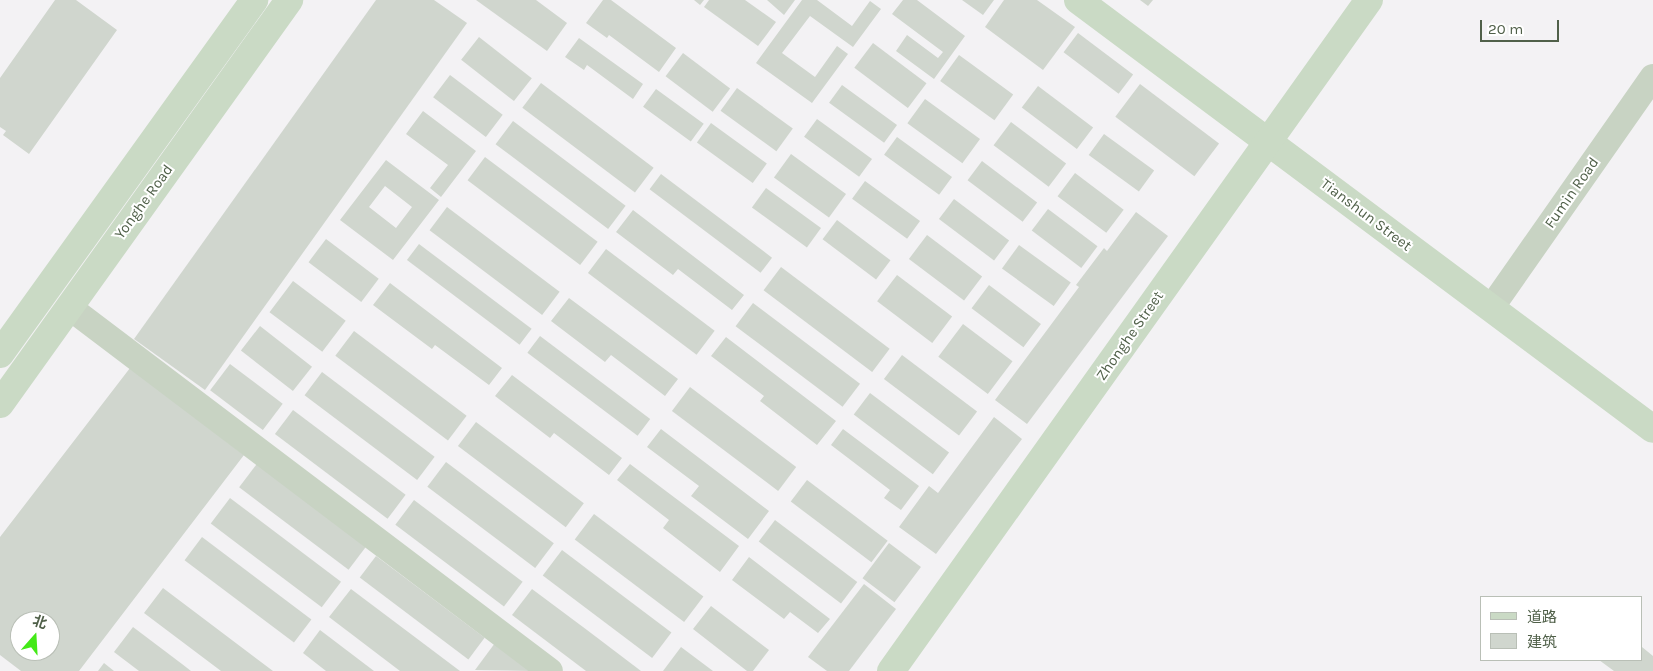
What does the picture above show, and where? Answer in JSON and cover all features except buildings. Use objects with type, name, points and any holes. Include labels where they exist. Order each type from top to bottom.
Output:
[{"type":"street","name":"Yonghe Road","points":[[0,354],[254,0]]},
{"type":"street","name":"Yonghe Road","points":[[0,404],[289,0]]},
{"type":"street","name":"Tianshun Street","points":[[1078,0],[1653,429]]},
{"type":"street","name":"Zhonghe Street","points":[[891,671],[1368,0]]},
{"type":"street","name":"Fumin Road","points":[[1491,308],[1653,77]]},
{"type":"street","points":[[69,307],[550,671]]}]
